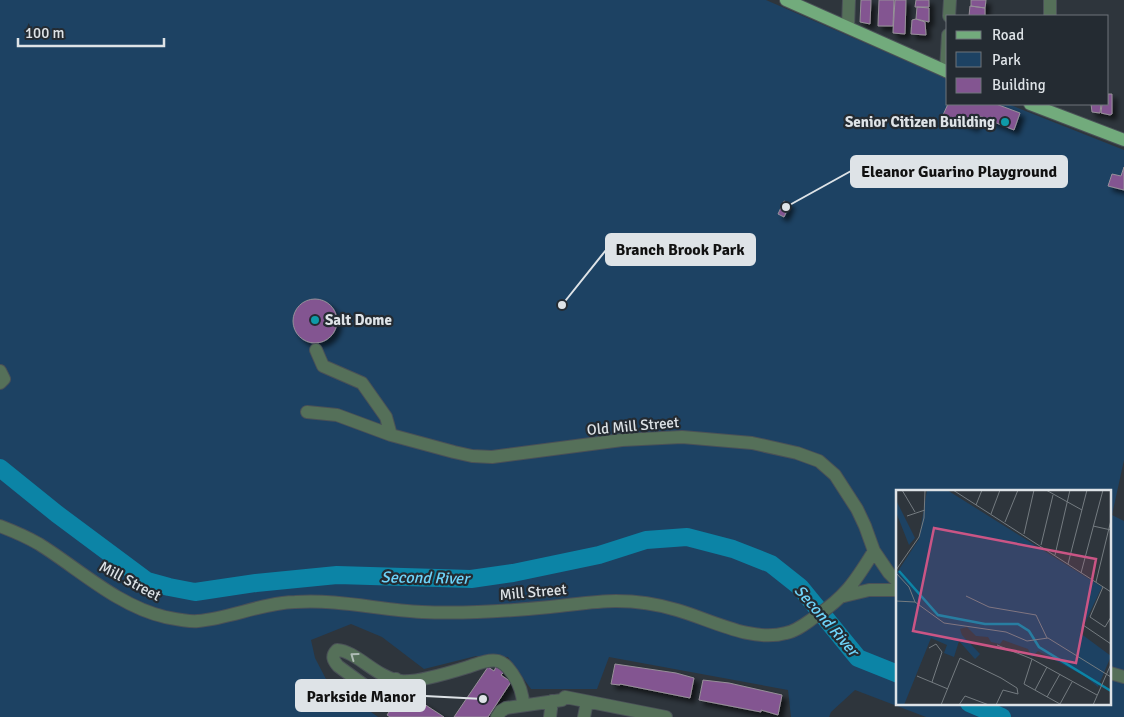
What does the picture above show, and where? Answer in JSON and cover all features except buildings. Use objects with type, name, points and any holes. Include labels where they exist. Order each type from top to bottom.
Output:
[{"type":"main road","points":[[786,0],[946,72]]},
{"type":"main road","points":[[1046,107],[1124,140]]},
{"type":"street","points":[[848,27],[850,0]]},
{"type":"street","points":[[949,15],[950,0]]},
{"type":"street","points":[[1050,0],[1050,15]]},
{"type":"street","points":[[316,350],[324,366],[362,383],[386,417],[391,435]]},
{"type":"street","points":[[0,371],[4,379],[0,383]]},
{"type":"street","name":"Old Mill Street","points":[[307,412],[337,415],[391,435],[454,452],[492,458],[622,440],[674,437],[752,443],[797,452],[819,461],[835,475],[858,509],[874,551],[889,574],[896,580]]},
{"type":"street","name":"Mill Street","points":[[0,526],[36,542],[135,606],[164,617],[196,622],[225,617],[260,606],[324,600],[421,612],[486,612],[615,601],[651,604],[679,610],[706,621],[743,632],[767,635],[786,634],[802,626],[833,605],[841,597],[869,590],[896,590]]},
{"type":"street","points":[[841,597],[854,584],[874,551]]},
{"type":"street","points":[[396,679],[384,696],[380,696],[338,666],[333,660],[334,653],[337,650],[345,650],[382,675],[396,679],[402,681],[436,676],[486,661],[498,661],[507,666],[517,680],[522,692],[523,705]]},
{"type":"street","points":[[550,717],[570,701]]},
{"type":"street","points":[[570,701],[584,717]]},
{"type":"street","points":[[497,717],[506,708],[570,701],[637,714],[666,717]]},
{"type":"green space","points":[[0,0],[766,0],[946,78],[946,105],[1011,105],[1124,150],[1124,460],[1112,515],[1124,521],[1124,717],[926,717],[855,690],[831,712],[829,717],[791,717],[788,690],[609,657],[597,689],[531,689],[508,657],[476,656],[424,669],[382,637],[351,624],[311,640],[315,658],[327,681],[378,717],[0,717]]},
{"type":"waterway","name":"Second River","points":[[0,468],[57,514],[147,581],[195,592],[256,583],[337,575],[471,579],[513,573],[599,555],[646,540],[687,537],[733,549],[771,564],[800,587],[858,658],[896,673]]},
{"type":"waterway","name":"Second River","points":[[971,704],[1002,717]]},
{"type":"place","name":"Senior Citizen Building","points":[[1005,122]]},
{"type":"place","name":"Eleanor Guarino Playground","points":[[786,207]]},
{"type":"place","name":"Branch Brook Park","points":[[562,305]]},
{"type":"place","name":"Salt Dome","points":[[315,320]]},
{"type":"place","name":"Parkside Manor","points":[[483,699]]}]
